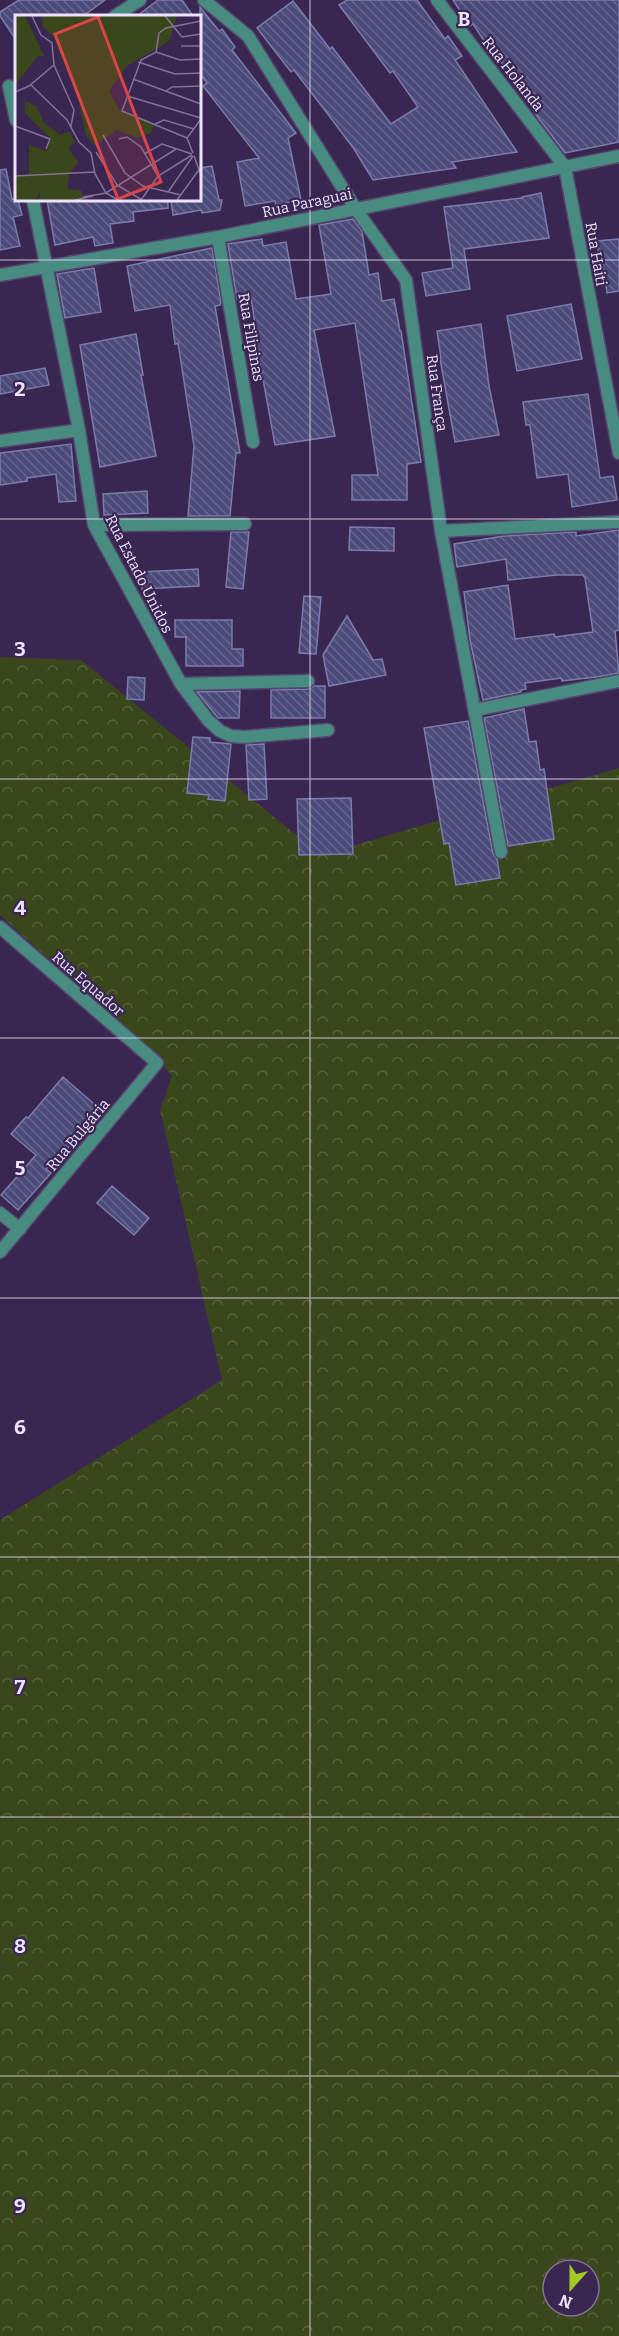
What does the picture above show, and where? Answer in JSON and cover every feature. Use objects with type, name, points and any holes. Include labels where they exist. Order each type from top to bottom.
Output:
[{"type":"street","points":[[117,15],[140,0]]},
{"type":"street","name":"Rua França","points":[[204,0],[248,36],[356,208],[406,280],[441,531],[501,852]]},
{"type":"street","name":"Rua Holanda","points":[[437,0],[565,167]]},
{"type":"street","points":[[9,85],[15,115]]},
{"type":"street","name":"Rua Paraguai","points":[[0,275],[218,237],[619,156]]},
{"type":"street","name":"Rua Haiti","points":[[565,167],[619,453]]},
{"type":"street","name":"Rua Estado Unidos","points":[[33,201],[79,430],[94,525],[181,684],[208,720],[220,731],[231,736],[245,737],[328,730]]},
{"type":"street","name":"Rua Filipinas","points":[[218,237],[253,442]]},
{"type":"street","points":[[0,441],[79,430]]},
{"type":"street","points":[[441,531],[619,522]]},
{"type":"street","points":[[94,525],[245,524]]},
{"type":"street","points":[[181,684],[308,681]]},
{"type":"street","points":[[475,710],[619,681]]},
{"type":"street","name":"Rua Equador","points":[[0,927],[157,1064]]},
{"type":"street","name":"Rua Bulgária","points":[[0,1252],[157,1064]]},
{"type":"street","points":[[0,1213],[20,1229]]},
{"type":"green space","points":[[0,657],[81,660],[321,855],[619,768],[619,2336],[0,2336],[0,1520],[222,1380],[160,1110],[172,1076],[152,1052],[0,915]]},
{"type":"building","points":[[19,0],[105,0],[84,15],[15,15],[15,38],[0,16],[0,12]]},
{"type":"building","points":[[158,0],[182,0],[192,15],[138,15]]},
{"type":"building","points":[[347,0],[417,0],[445,39],[448,36],[462,56],[455,60],[517,152],[452,162],[456,168],[373,180],[354,149],[327,113],[294,70],[291,72],[257,28],[293,1],[330,49],[332,47],[391,124],[418,107],[393,71],[390,73],[339,5]]},
{"type":"building","points":[[453,0],[619,0],[619,142],[565,153],[537,116],[509,72],[494,52],[492,53],[473,24],[470,26]]},
{"type":"building","points":[[200,7],[219,31],[222,29],[235,47],[232,50],[296,133],[288,138],[301,200],[276,205],[275,201],[245,206],[237,162],[259,158],[203,86],[207,83],[201,74]]},
{"type":"building","points":[[212,166],[219,200],[222,200],[220,210],[202,213],[201,210],[173,215],[171,201],[201,201],[201,168]]},
{"type":"building","points":[[6,169],[12,199],[18,201],[22,215],[13,217],[20,246],[0,250],[0,170]]},
{"type":"building","points":[[541,193],[549,238],[464,249],[470,289],[426,296],[422,273],[453,268],[444,207],[522,198]]},
{"type":"building","points":[[47,201],[168,201],[168,208],[133,212],[134,221],[110,224],[113,243],[95,246],[93,237],[55,245]]},
{"type":"building","points":[[353,219],[362,231],[369,275],[378,273],[382,301],[394,299],[401,331],[421,462],[407,464],[407,500],[352,500],[352,475],[378,475],[355,323],[314,330],[335,436],[275,445],[253,334],[256,333],[251,296],[237,299],[228,244],[262,239],[263,246],[286,242],[296,299],[331,294],[319,225]]},
{"type":"building","points":[[619,239],[619,291],[607,293],[597,241]]},
{"type":"building","points":[[212,248],[221,302],[220,305],[215,306],[240,453],[236,453],[230,516],[188,516],[194,446],[170,305],[135,311],[127,266]]},
{"type":"building","points":[[94,268],[101,312],[65,318],[57,274]]},
{"type":"building","points":[[571,304],[582,359],[517,371],[507,316]]},
{"type":"building","points":[[481,324],[489,386],[499,435],[455,442],[437,331]]},
{"type":"building","points":[[136,334],[156,456],[100,467],[80,345]]},
{"type":"building","points":[[45,368],[49,385],[0,394],[0,376]]},
{"type":"building","points":[[588,394],[600,478],[613,476],[617,500],[572,507],[568,474],[537,478],[530,425],[526,425],[523,402]]},
{"type":"building","points":[[71,444],[76,501],[59,502],[56,474],[0,485],[0,453]]},
{"type":"building","points":[[147,491],[148,513],[104,515],[103,494]]},
{"type":"building","points":[[350,527],[394,528],[394,551],[349,550]]},
{"type":"building","points":[[619,530],[619,630],[615,631],[619,673],[562,681],[561,678],[525,683],[526,689],[521,692],[483,700],[470,640],[464,592],[508,585],[515,639],[554,634],[555,637],[593,632],[585,578],[583,575],[557,575],[508,580],[506,559],[457,567],[454,544],[504,536],[576,532],[576,536]]},
{"type":"building","points":[[231,532],[249,532],[243,589],[226,587]]},
{"type":"building","points":[[198,569],[199,586],[142,589],[141,572]]},
{"type":"building","points":[[304,596],[321,597],[316,654],[299,653]]},
{"type":"building","points":[[347,616],[373,660],[382,659],[386,675],[329,686],[323,655]]},
{"type":"building","points":[[175,620],[232,620],[232,649],[243,649],[243,666],[186,666],[186,637],[175,637]]},
{"type":"building","points":[[128,677],[145,678],[144,700],[127,699]]},
{"type":"building","points":[[314,686],[325,686],[325,718],[271,718],[271,690],[308,689]]},
{"type":"building","points":[[240,691],[239,718],[218,718],[197,692]]},
{"type":"building","points":[[524,709],[529,742],[536,741],[540,770],[544,769],[554,839],[508,846],[484,718]]},
{"type":"building","points":[[468,721],[493,854],[497,859],[500,878],[456,885],[449,843],[444,844],[424,728]]},
{"type":"building","points":[[193,737],[210,738],[210,742],[231,744],[225,801],[208,799],[209,795],[187,793]]},
{"type":"building","points":[[264,744],[267,799],[249,800],[246,745]]},
{"type":"building","points":[[351,798],[353,854],[299,855],[297,799]]},
{"type":"building","points":[[63,1077],[100,1109],[67,1149],[65,1147],[46,1169],[51,1173],[18,1210],[1,1195],[36,1155],[11,1134]]},
{"type":"building","points":[[112,1186],[149,1218],[134,1235],[97,1203]]}]
